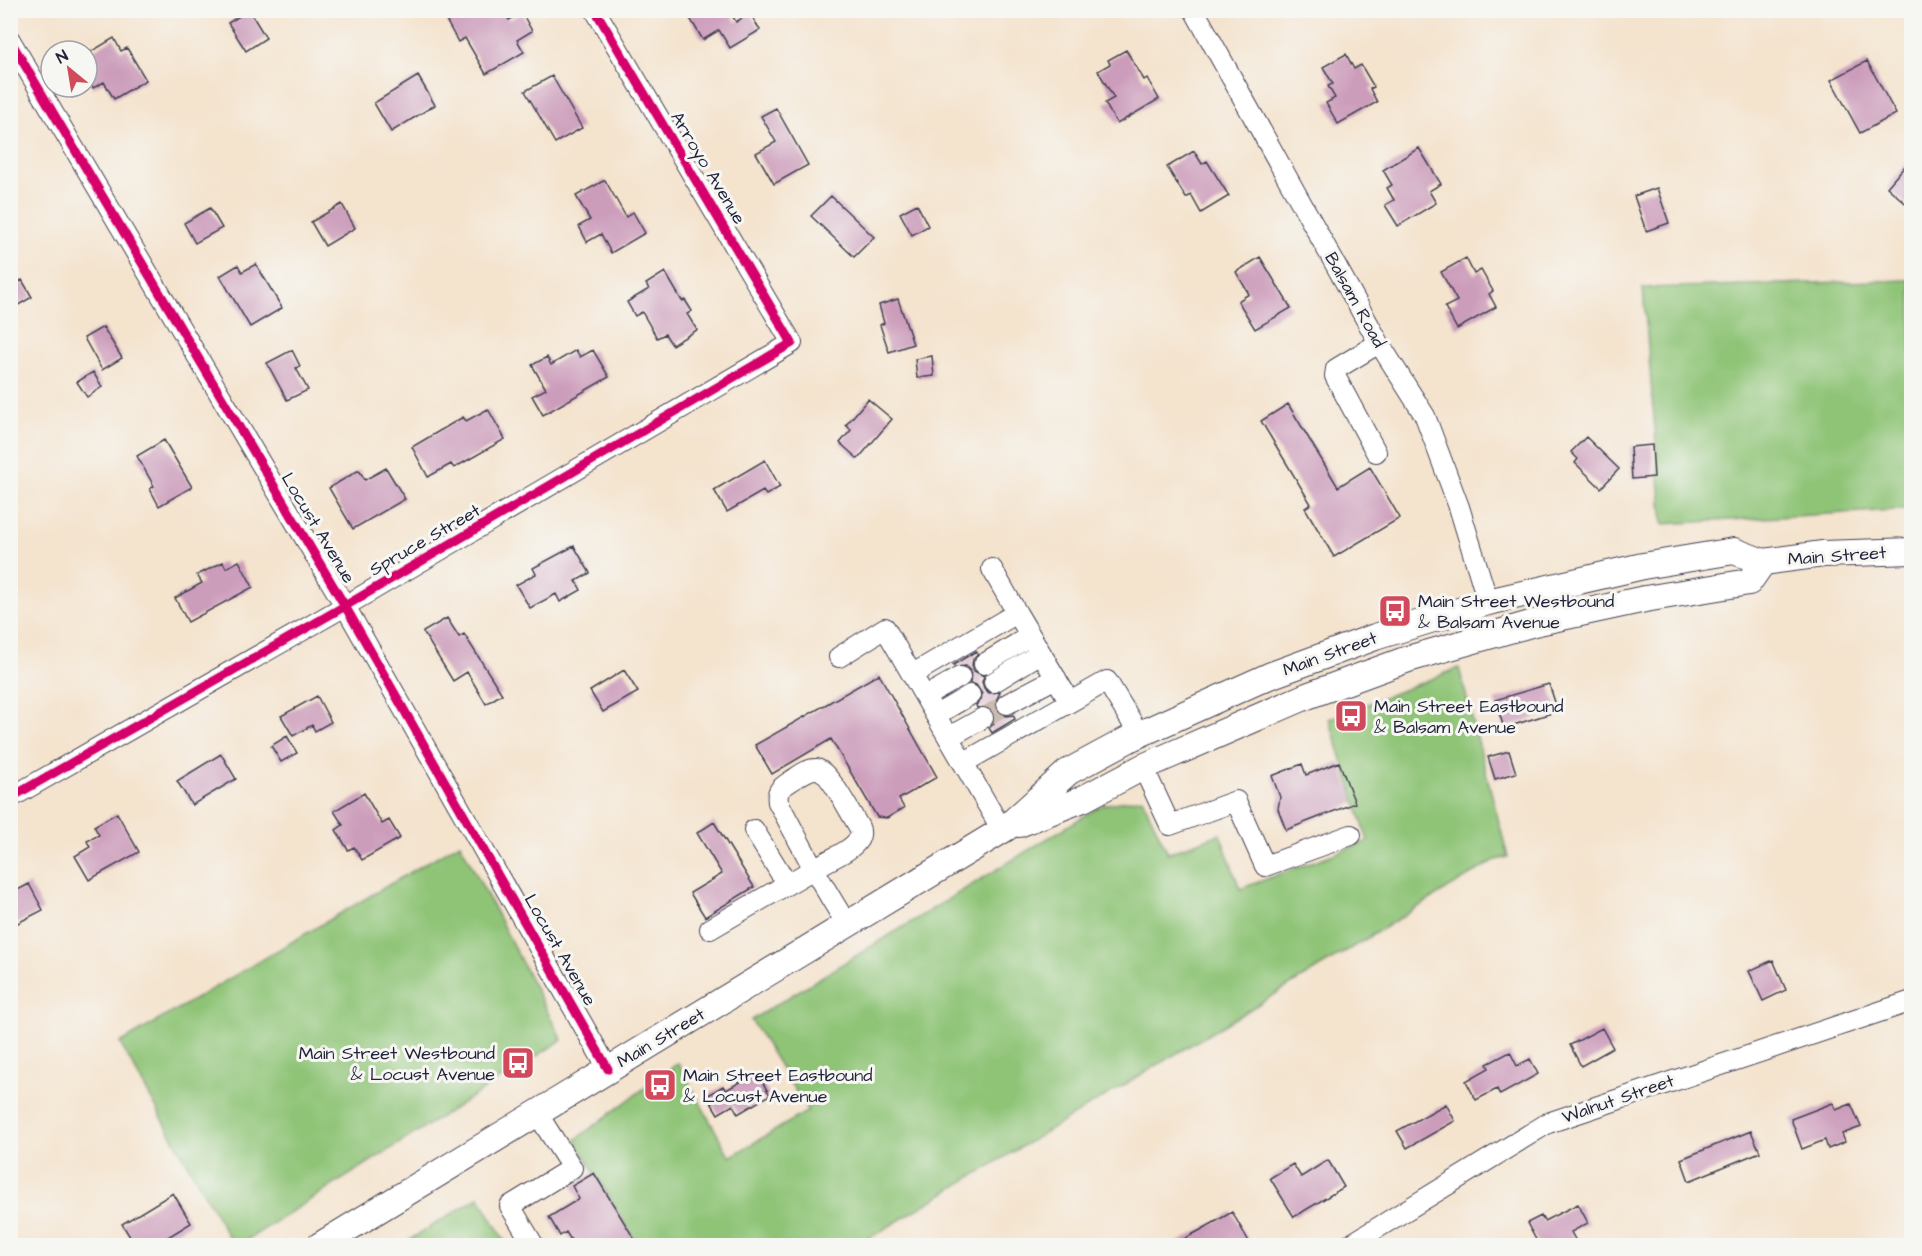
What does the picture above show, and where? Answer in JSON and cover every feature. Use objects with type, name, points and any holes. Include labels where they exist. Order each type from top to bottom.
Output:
[{"type":"main road","name":"Main Street","points":[[319,1245],[1002,830],[1068,772],[1139,734],[1269,676],[1375,637],[1488,602],[1643,566],[1734,551],[1763,562],[1823,554],[1911,551]]},
{"type":"main road","name":"Main Street","points":[[1002,830],[1083,799],[1143,766],[1307,696],[1408,659],[1534,623],[1645,599],[1749,582],[1763,562]]},
{"type":"main road","points":[[1307,696],[1352,668],[1468,623],[1479,615],[1488,602]]},
{"type":"street","name":"Arroyo Avenue","points":[[595,10],[792,343]]},
{"type":"street","name":"Balsam Road","points":[[1194,10],[1379,343],[1425,416],[1460,507],[1488,602]]},
{"type":"street","name":"Locust Avenue","points":[[10,40],[345,606],[608,1069]]},
{"type":"street","name":"Spruce Street","points":[[10,798],[345,606],[792,343]]},
{"type":"street","points":[[1376,452],[1335,376],[1336,369],[1379,343]]},
{"type":"street","points":[[992,569],[1070,702]]},
{"type":"street","points":[[913,674],[1017,614]]},
{"type":"street","points":[[839,657],[885,628],[1002,830]]},
{"type":"street","points":[[984,664],[1030,636]]},
{"type":"street","points":[[994,681],[1041,653]]},
{"type":"street","points":[[926,696],[960,677]]},
{"type":"street","points":[[1007,704],[1056,678]]},
{"type":"street","points":[[963,763],[1107,681],[1139,734]]},
{"type":"street","points":[[936,715],[970,695]]},
{"type":"street","points":[[949,737],[983,718]]},
{"type":"street","points":[[1143,766],[1170,825],[1236,801],[1265,866],[1351,835]]},
{"type":"street","points":[[710,929],[814,869],[851,847],[859,839],[861,832],[829,779],[822,770],[815,769],[808,770],[780,787],[777,794],[778,802],[814,869],[826,892],[847,924]]},
{"type":"street","points":[[754,830],[787,884]]},
{"type":"street","name":"Walnut Street","points":[[1348,1245],[1548,1123],[1911,1001]]},
{"type":"street","points":[[534,1245],[510,1206],[572,1168],[537,1113]]},
{"type":"green space","points":[[1911,280],[1911,509],[1663,524],[1643,288]]},
{"type":"green space","points":[[1459,668],[1508,857],[1493,861],[858,1245],[638,1245],[575,1140],[678,1063],[730,1157],[808,1111],[751,1020],[1102,805],[1142,798],[1168,853],[1220,834],[1240,889],[1368,841],[1329,719]]},
{"type":"green space","points":[[460,843],[562,1040],[239,1245],[233,1245],[120,1043]]},
{"type":"green space","points":[[479,1197],[507,1245],[401,1245]]},
{"type":"building","points":[[249,10],[266,38],[246,51],[228,23]]},
{"type":"building","points":[[462,10],[504,10],[509,20],[522,13],[532,31],[517,40],[524,52],[486,74],[465,38],[458,42],[446,20]]},
{"type":"building","points":[[685,10],[729,10],[736,22],[750,13],[760,30],[730,48],[719,30],[703,40]]},
{"type":"building","points":[[114,38],[121,51],[127,48],[146,80],[114,99],[104,82],[99,85],[99,47]]},
{"type":"building","points":[[1126,50],[1144,80],[1147,78],[1159,99],[1117,124],[1105,103],[1114,98],[1098,71],[1110,64],[1108,60]]},
{"type":"building","points":[[1346,54],[1354,69],[1361,65],[1374,87],[1370,89],[1377,102],[1338,124],[1326,103],[1335,98],[1328,86],[1333,84],[1323,67]]},
{"type":"building","points":[[1867,61],[1896,114],[1860,133],[1831,80]]},
{"type":"building","points":[[418,76],[435,105],[391,132],[374,103]]},
{"type":"building","points":[[552,76],[582,128],[555,143],[525,91]]},
{"type":"building","points":[[776,108],[808,165],[774,184],[756,153],[776,142],[761,116]]},
{"type":"building","points":[[1419,148],[1441,184],[1429,191],[1436,203],[1398,226],[1385,205],[1394,200],[1387,188],[1392,185],[1383,170]]},
{"type":"building","points":[[1194,151],[1202,164],[1207,161],[1229,196],[1201,213],[1191,195],[1186,198],[1167,167]]},
{"type":"building","points":[[1911,159],[1911,208],[1887,187]]},
{"type":"building","points":[[605,180],[626,217],[633,212],[645,233],[611,253],[601,234],[587,242],[579,226],[590,220],[576,196]]},
{"type":"building","points":[[1657,188],[1669,223],[1646,231],[1634,196]]},
{"type":"building","points":[[831,196],[874,237],[854,257],[811,216]]},
{"type":"building","points":[[342,204],[355,228],[325,246],[311,222]]},
{"type":"building","points":[[917,204],[928,226],[912,235],[900,213]]},
{"type":"building","points":[[210,208],[222,228],[195,243],[184,223]]},
{"type":"building","points":[[1260,257],[1291,308],[1255,329],[1238,301],[1249,294],[1236,272]]},
{"type":"building","points":[[1466,258],[1474,274],[1481,270],[1493,291],[1489,294],[1496,307],[1457,329],[1445,307],[1457,301],[1441,272]]},
{"type":"building","points":[[256,264],[282,308],[250,327],[220,276],[238,265],[242,272]]},
{"type":"building","points":[[665,272],[682,301],[685,300],[692,311],[687,314],[697,330],[672,345],[665,334],[657,338],[642,312],[635,316],[627,302],[649,289],[646,284]]},
{"type":"building","points":[[22,280],[32,297],[15,307],[10,300],[10,287]]},
{"type":"building","points":[[898,299],[913,344],[889,352],[880,325],[884,323],[879,305]]},
{"type":"building","points":[[103,327],[122,358],[102,370],[84,338]]},
{"type":"building","points":[[292,350],[300,366],[296,368],[308,390],[287,400],[267,363]]},
{"type":"building","points":[[576,350],[580,357],[593,350],[609,377],[543,415],[532,396],[546,389],[532,365],[547,357],[551,365]]},
{"type":"building","points":[[932,356],[934,376],[917,378],[915,359]]},
{"type":"building","points":[[93,372],[102,387],[87,397],[77,382]]},
{"type":"building","points":[[868,399],[892,419],[858,459],[840,443],[851,430],[846,425]]},
{"type":"building","points":[[1288,404],[1338,487],[1370,467],[1400,518],[1334,557],[1305,508],[1311,504],[1261,421]]},
{"type":"building","points":[[488,409],[505,439],[454,468],[451,464],[428,477],[412,447],[463,417],[466,421]]},
{"type":"building","points":[[1586,437],[1619,469],[1601,488],[1575,463],[1578,459],[1571,452]]},
{"type":"building","points":[[164,440],[192,487],[159,506],[150,489],[154,486],[137,456]]},
{"type":"building","points":[[1652,445],[1654,477],[1632,479],[1630,447]]},
{"type":"building","points":[[765,460],[780,487],[766,495],[763,491],[727,512],[714,490]]},
{"type":"building","points":[[386,468],[405,499],[353,529],[329,488],[359,470],[365,480]]},
{"type":"building","points":[[574,546],[590,573],[576,581],[581,590],[560,602],[556,594],[530,608],[516,585],[536,574],[533,568]]},
{"type":"building","points":[[239,561],[253,587],[188,622],[175,598],[202,583],[197,575],[223,562],[226,568]]},
{"type":"building","points":[[447,618],[459,637],[464,634],[502,694],[486,704],[467,672],[453,681],[423,632]]},
{"type":"building","points":[[976,651],[978,654],[973,659],[972,665],[974,671],[984,676],[982,682],[989,693],[1000,692],[995,703],[997,710],[1006,716],[1013,715],[1015,719],[992,733],[989,728],[994,724],[994,713],[989,707],[977,708],[976,705],[981,700],[982,694],[976,685],[970,683],[971,672],[966,666],[954,667],[953,665]]},
{"type":"building","points":[[624,670],[638,692],[603,712],[590,691]]},
{"type":"building","points":[[879,674],[937,777],[899,799],[904,808],[887,818],[877,817],[831,739],[772,774],[755,745]]},
{"type":"building","points":[[1549,684],[1558,711],[1504,728],[1495,700]]},
{"type":"building","points":[[317,696],[331,722],[315,731],[312,725],[293,736],[281,716]]},
{"type":"building","points":[[287,736],[297,753],[281,762],[271,746]]},
{"type":"building","points":[[1509,751],[1516,773],[1495,779],[1488,757]]},
{"type":"building","points":[[221,754],[236,779],[192,805],[177,781]]},
{"type":"building","points":[[1339,762],[1355,803],[1286,830],[1278,809],[1280,797],[1272,776],[1302,764],[1306,775]]},
{"type":"building","points":[[364,793],[382,824],[389,820],[400,838],[362,860],[354,847],[348,850],[336,830],[343,825],[334,811]]},
{"type":"building","points":[[117,813],[139,852],[89,880],[75,856],[90,847],[87,841],[99,835],[94,826]]},
{"type":"building","points":[[714,822],[754,887],[705,917],[690,893],[722,874],[697,833]]},
{"type":"building","points":[[29,884],[43,910],[10,927],[10,894]]},
{"type":"building","points":[[1773,960],[1786,990],[1763,1001],[1749,971]]},
{"type":"building","points":[[1602,1028],[1613,1048],[1581,1066],[1570,1045]]},
{"type":"building","points":[[1510,1052],[1517,1066],[1530,1059],[1538,1074],[1500,1095],[1497,1089],[1476,1100],[1466,1081],[1489,1068],[1487,1064]]},
{"type":"building","points":[[757,1073],[770,1095],[738,1114],[733,1105],[718,1114],[707,1096],[723,1086],[726,1090]]},
{"type":"building","points":[[1833,1103],[1836,1110],[1851,1104],[1861,1127],[1842,1134],[1845,1142],[1828,1149],[1825,1140],[1802,1149],[1791,1119]]},
{"type":"building","points":[[1446,1104],[1455,1121],[1407,1148],[1397,1131]]},
{"type":"building","points":[[1751,1131],[1760,1152],[1689,1181],[1681,1159]]},
{"type":"building","points":[[1328,1160],[1344,1187],[1294,1217],[1270,1178],[1293,1164],[1301,1177]]},
{"type":"building","points":[[594,1173],[638,1245],[574,1245],[566,1232],[560,1236],[549,1217],[579,1199],[572,1186]]},
{"type":"building","points":[[173,1193],[191,1223],[155,1245],[135,1245],[122,1224]]},
{"type":"building","points":[[1578,1204],[1588,1223],[1571,1232],[1578,1245],[1539,1245],[1527,1223],[1541,1216],[1544,1221]]},
{"type":"building","points":[[1232,1212],[1251,1245],[1173,1245],[1206,1227]]},
{"type":"tunnel","points":[[983,718],[1007,704]]},
{"type":"cycle path","points":[[10,798],[345,606],[792,343],[595,10]]},
{"type":"cycle path","points":[[10,40],[345,606],[608,1069]]},
{"type":"place","name":"Main Street Westbound & Balsam Avenue","points":[[1395,611]]},
{"type":"place","name":"Main Street Eastbound & Balsam Avenue","points":[[1351,716]]},
{"type":"place","name":"Main Street Westbound & Locust Avenue","points":[[518,1063]]},
{"type":"place","name":"Main Street Eastbound & Locust Avenue","points":[[660,1085]]}]
